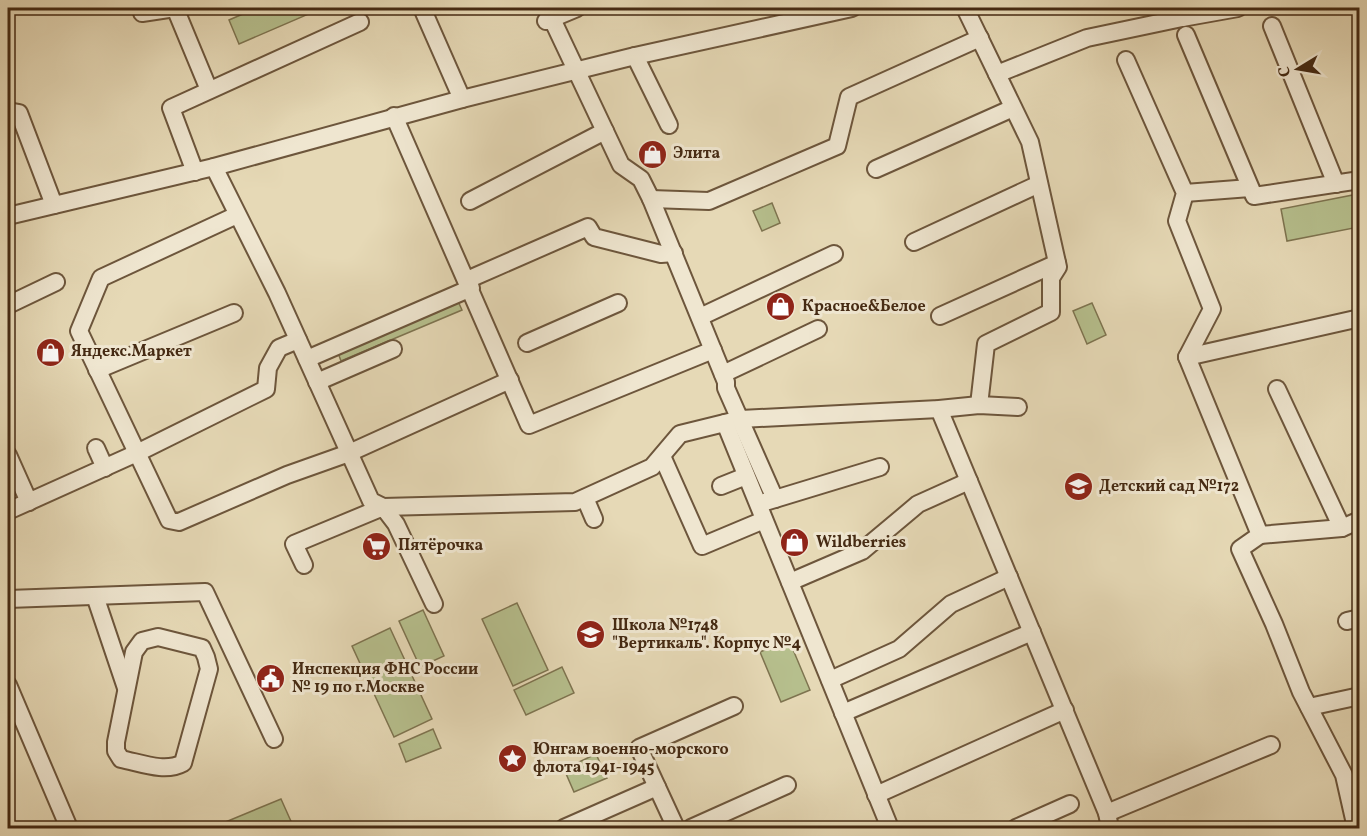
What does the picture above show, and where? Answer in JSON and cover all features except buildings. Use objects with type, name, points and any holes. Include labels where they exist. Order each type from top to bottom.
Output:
[{"type":"lane","points":[[142,13],[175,8],[209,90]]},
{"type":"lane","points":[[422,8],[462,99]]},
{"type":"lane","points":[[577,8],[549,20],[576,70],[621,165],[641,179],[674,253],[726,382],[746,476],[890,828]]},
{"type":"lane","points":[[8,216],[54,205],[76,195],[195,172],[394,116],[576,70],[846,8]]},
{"type":"lane","points":[[965,8],[1030,142],[1058,267],[1051,278],[1051,312],[986,344],[979,405]]},
{"type":"lane","points":[[997,74],[1087,38],[1115,30],[1180,13],[1238,8]]},
{"type":"lane","points":[[195,172],[171,108],[360,22]]},
{"type":"lane","points":[[1272,26],[1336,184]]},
{"type":"lane","points":[[1186,35],[1254,196],[1359,180]]},
{"type":"lane","points":[[651,200],[709,201],[837,146],[849,97],[980,38]]},
{"type":"lane","points":[[635,56],[669,124]]},
{"type":"lane","points":[[1126,60],[1185,193],[1177,221],[1212,309],[1187,357],[1260,535]]},
{"type":"lane","points":[[876,169],[1013,108]]},
{"type":"lane","points":[[8,111],[19,113],[54,205]]},
{"type":"lane","points":[[394,116],[530,424],[713,350]]},
{"type":"lane","points":[[470,201],[605,131]]},
{"type":"lane","points":[[214,167],[277,293],[371,501],[383,507],[396,524],[434,604]]},
{"type":"lane","points":[[914,242],[1039,184]]},
{"type":"lane","points":[[1185,193],[1250,188]]},
{"type":"lane","points":[[237,215],[101,278],[79,331],[169,520],[179,522],[287,475],[349,453],[510,380]]},
{"type":"lane","points":[[307,359],[588,227],[594,237],[660,254],[674,253]]},
{"type":"lane","points":[[700,317],[834,254]]},
{"type":"lane","points":[[940,316],[1057,263]]},
{"type":"lane","points":[[8,304],[56,282]]},
{"type":"lane","points":[[527,343],[618,303]]},
{"type":"lane","points":[[97,370],[234,312]]},
{"type":"lane","points":[[1187,357],[1359,318]]},
{"type":"lane","points":[[723,374],[818,330]]},
{"type":"lane","points":[[8,512],[137,453],[266,389],[268,368],[279,348],[298,340]]},
{"type":"lane","points":[[317,382],[393,349]]},
{"type":"lane","points":[[1277,389],[1342,528]]},
{"type":"lane","points":[[304,566],[294,544],[383,507],[575,502],[652,467],[680,434],[733,421],[979,405],[1018,407]]},
{"type":"lane","points":[[939,409],[1109,821],[1271,745]]},
{"type":"lane","points":[[733,421],[775,499]]},
{"type":"lane","points":[[96,448],[105,468]]},
{"type":"lane","points":[[8,454],[29,502]]},
{"type":"lane","points":[[662,456],[702,546],[764,520]]},
{"type":"lane","points":[[758,504],[880,467]]},
{"type":"lane","points":[[721,486],[746,476]]},
{"type":"lane","points":[[790,582],[862,551],[918,504],[969,481]]},
{"type":"lane","points":[[585,498],[594,519]]},
{"type":"lane","points":[[1356,828],[1344,775],[1308,707],[1240,549],[1260,535],[1342,528],[1359,520]]},
{"type":"lane","points":[[830,680],[899,649],[951,604],[1009,577]]},
{"type":"lane","points":[[8,599],[205,592],[274,739]]},
{"type":"lane","points":[[95,596],[127,691],[116,751],[122,759],[166,768],[174,768],[183,763],[209,669],[207,657],[202,648],[158,637],[142,641],[134,652],[127,691]]},
{"type":"lane","points":[[843,713],[1032,632]]},
{"type":"lane","points":[[9,693],[69,828]]},
{"type":"lane","points":[[1308,707],[1359,696]]},
{"type":"lane","points":[[676,828],[639,748],[734,706]]},
{"type":"lane","points":[[876,795],[1065,710]]},
{"type":"lane","points":[[692,828],[787,785]]},
{"type":"lane","points":[[564,828],[657,788]]},
{"type":"lane","points":[[1016,828],[1070,804]]},
{"type":"green space","points":[[257,8],[317,8],[318,10],[239,44],[229,20]]},
{"type":"green space","points":[[1358,194],[1359,227],[1287,241],[1281,209]]},
{"type":"green space","points":[[772,203],[780,223],[762,231],[753,211]]},
{"type":"green space","points":[[457,299],[462,310],[341,361],[337,350]]},
{"type":"green space","points":[[1092,303],[1106,335],[1087,344],[1073,311]]},
{"type":"green space","points":[[517,603],[548,670],[513,686],[482,619]]},
{"type":"green space","points":[[423,610],[444,656],[420,667],[399,621]]},
{"type":"green space","points":[[390,628],[432,719],[394,737],[352,646]]},
{"type":"green space","points":[[789,640],[810,690],[781,702],[760,652]]},
{"type":"green space","points":[[562,667],[574,693],[526,715],[514,690]]},
{"type":"green space","points":[[433,729],[441,748],[406,762],[399,744]]},
{"type":"green space","points":[[596,754],[607,778],[574,792],[564,769]]},
{"type":"green space","points":[[281,799],[294,828],[211,828]]},
{"type":"place","name":"Элита","points":[[652,154]]},
{"type":"place","name":"Красное&Белое","points":[[781,307]]},
{"type":"place","name":"Яндекс.Маркет","points":[[50,352]]},
{"type":"place","name":"Детский сад №172","points":[[1078,487]]},
{"type":"place","name":"Wildberries","points":[[795,543]]},
{"type":"place","name":"Пятёрочка","points":[[377,546]]},
{"type":"place","name":"Школа №1748 \"Вертикаль\". Корпус №4","points":[[591,635]]},
{"type":"place","name":"Инспекция ФНС России № 19 по г.Москве","points":[[271,679]]},
{"type":"place","name":"Юнгам военно-морского флота 1941-1945","points":[[512,759]]}]
